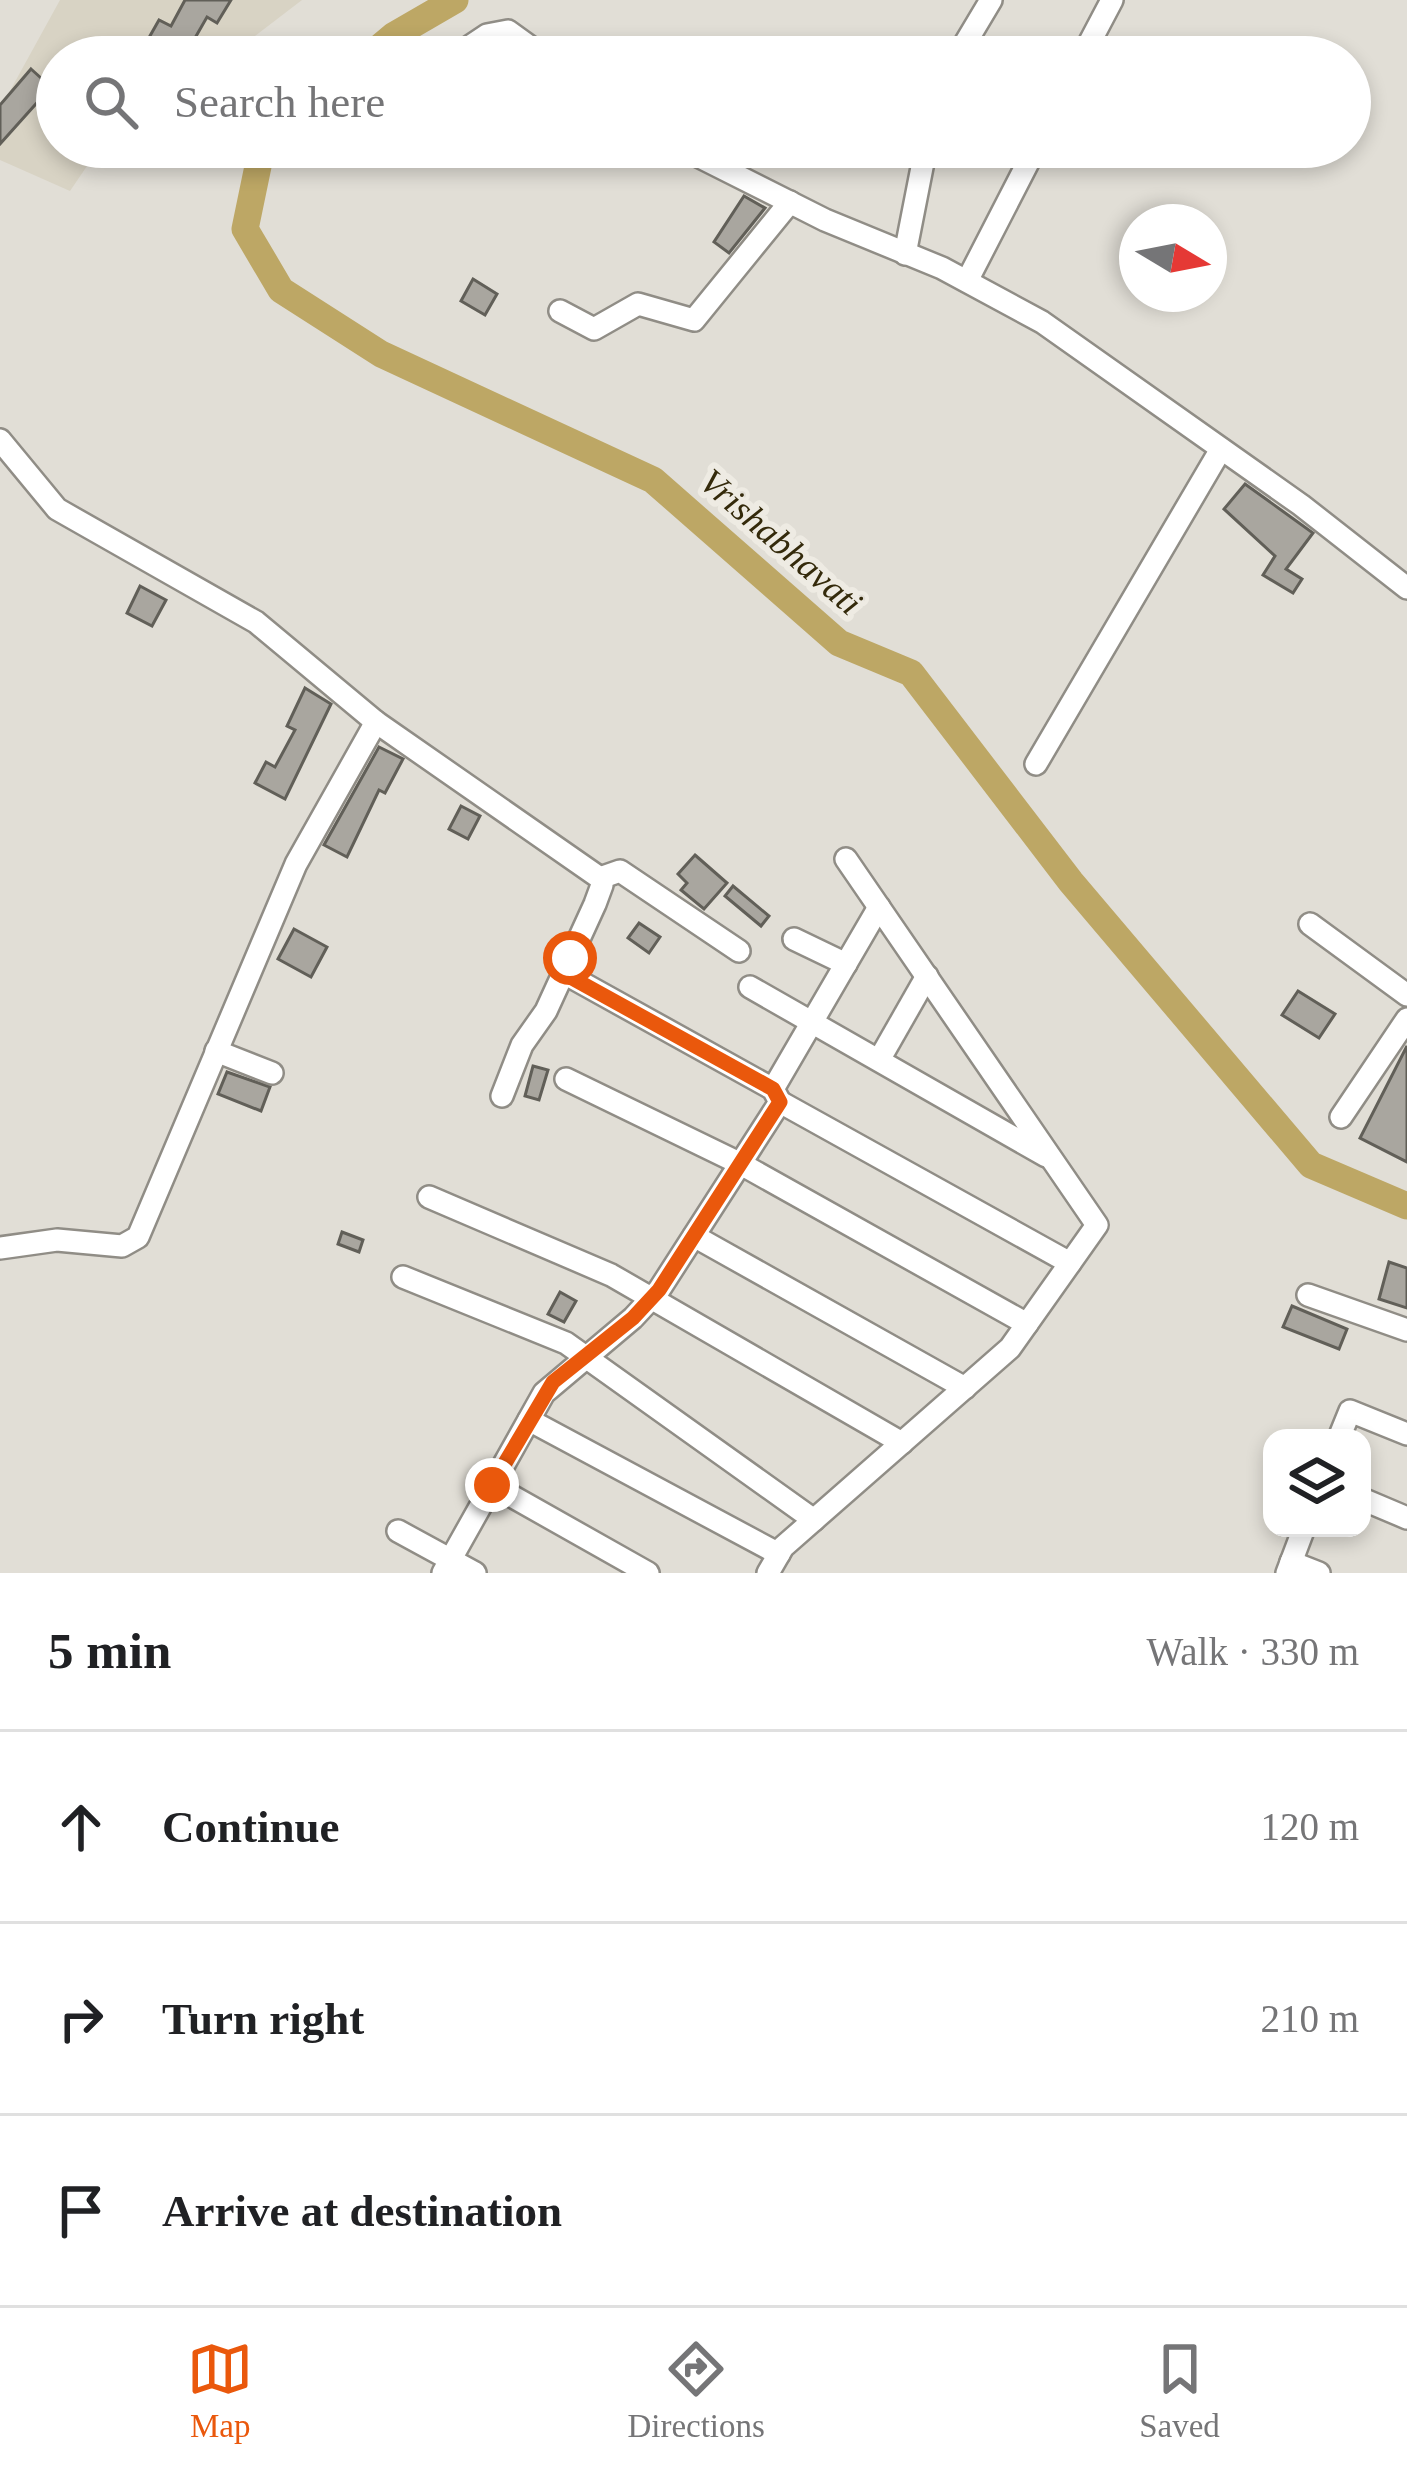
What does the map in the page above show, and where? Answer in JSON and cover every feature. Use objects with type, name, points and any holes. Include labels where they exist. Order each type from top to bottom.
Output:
[{"type":"street","points":[[970,36],[991,0]]},
{"type":"street","points":[[1093,36],[1112,0]]},
{"type":"street","points":[[487,36],[508,31],[515,36]]},
{"type":"street","points":[[722,168],[967,281],[1042,322],[1406,583]]},
{"type":"street","points":[[905,254],[922,168]]},
{"type":"street","points":[[967,281],[1025,168]]},
{"type":"street","points":[[560,311],[594,329],[638,304],[694,320],[790,202]]},
{"type":"street","points":[[0,440],[56,509],[251,618],[376,722],[600,878],[595,904],[546,1011],[522,1045],[502,1096]]},
{"type":"street","points":[[1036,764],[1221,449]]},
{"type":"street","points":[[0,1249],[57,1240],[130,1244],[142,1229],[296,864],[376,722]]},
{"type":"street","points":[[529,1420],[774,1563],[814,1520],[1010,1348],[1097,1225],[847,859]]},
{"type":"street","points":[[600,878],[620,871],[739,951]]},
{"type":"street","points":[[447,1566],[553,1382],[651,1300],[694,1236],[741,1164],[812,1022],[879,907]]},
{"type":"street","points":[[1310,924],[1407,995]]},
{"type":"street","points":[[794,939],[846,964]]},
{"type":"street","points":[[563,973],[1070,1263]]},
{"type":"street","points":[[879,1060],[927,976]]},
{"type":"street","points":[[750,987],[1052,1160]]},
{"type":"street","points":[[1341,1117],[1407,1018]]},
{"type":"street","points":[[216,1051],[272,1073]]},
{"type":"street","points":[[566,1079],[741,1164],[1027,1324]]},
{"type":"street","points":[[429,1197],[610,1275],[902,1443]]},
{"type":"street","points":[[694,1236],[965,1388]]},
{"type":"street","points":[[403,1276],[566,1343],[814,1520]]},
{"type":"street","points":[[1308,1295],[1407,1330]]},
{"type":"street","points":[[1343,1429],[1350,1412],[1407,1434]]},
{"type":"street","points":[[492,1485],[648,1573]]},
{"type":"street","points":[[1371,1503],[1407,1518]]},
{"type":"street","points":[[398,1531],[447,1566],[476,1573]]},
{"type":"street","points":[[1301,1537],[1289,1568],[1319,1573]]},
{"type":"shaded area","points":[[60,0],[302,0],[255,36],[40,36]]},
{"type":"shaded area","points":[[36,44],[36,168],[86,168],[70,191],[0,160],[0,109]]},
{"type":"building","points":[[185,0],[231,0],[217,23],[207,17],[196,36],[150,36],[159,20],[171,26]]},
{"type":"building","points":[[31,69],[36,74],[36,104],[0,144],[0,105]]},
{"type":"building","points":[[744,196],[765,208],[729,253],[714,242]]},
{"type":"building","points":[[473,279],[497,294],[485,315],[461,301]]},
{"type":"building","points":[[1245,484],[1313,533],[1286,569],[1302,579],[1293,593],[1263,575],[1275,556],[1224,509]]},
{"type":"building","points":[[140,586],[166,600],[152,626],[127,613]]},
{"type":"building","points":[[305,688],[331,704],[285,799],[255,783],[266,762],[275,767],[295,730],[287,726]]},
{"type":"building","points":[[379,747],[403,759],[385,793],[379,790],[347,857],[324,845]]},
{"type":"building","points":[[461,806],[480,816],[468,839],[449,829]]},
{"type":"building","points":[[695,855],[727,883],[704,909],[681,890],[687,883],[678,874]]},
{"type":"building","points":[[733,886],[769,916],[761,926],[725,896]]},
{"type":"building","points":[[639,923],[660,937],[649,953],[628,938]]},
{"type":"building","points":[[294,929],[327,947],[311,977],[278,959]]},
{"type":"building","points":[[1298,991],[1335,1014],[1319,1038],[1282,1015]]},
{"type":"building","points":[[1407,1046],[1407,1162],[1360,1138]]},
{"type":"building","points":[[533,1066],[548,1070],[539,1100],[525,1096]]},
{"type":"building","points":[[227,1072],[270,1087],[261,1111],[218,1094]]},
{"type":"building","points":[[342,1232],[363,1240],[359,1252],[338,1244]]},
{"type":"building","points":[[1389,1262],[1407,1268],[1407,1308],[1379,1299]]},
{"type":"building","points":[[560,1292],[576,1301],[564,1322],[548,1314]]},
{"type":"building","points":[[1292,1306],[1347,1329],[1339,1349],[1283,1327]]},
{"type":"waterway","name":"Vrishabhavati","points":[[393,36],[455,0]]},
{"type":"waterway","name":"Vrishabhavati","points":[[258,168],[245,229],[281,290],[381,354],[653,480],[839,643],[911,673],[1071,882],[1311,1165],[1407,1206]]},
{"type":"route","points":[[492,1485],[553,1382],[633,1318],[659,1290],[780,1102],[773,1089],[563,973],[570,958]]}]
